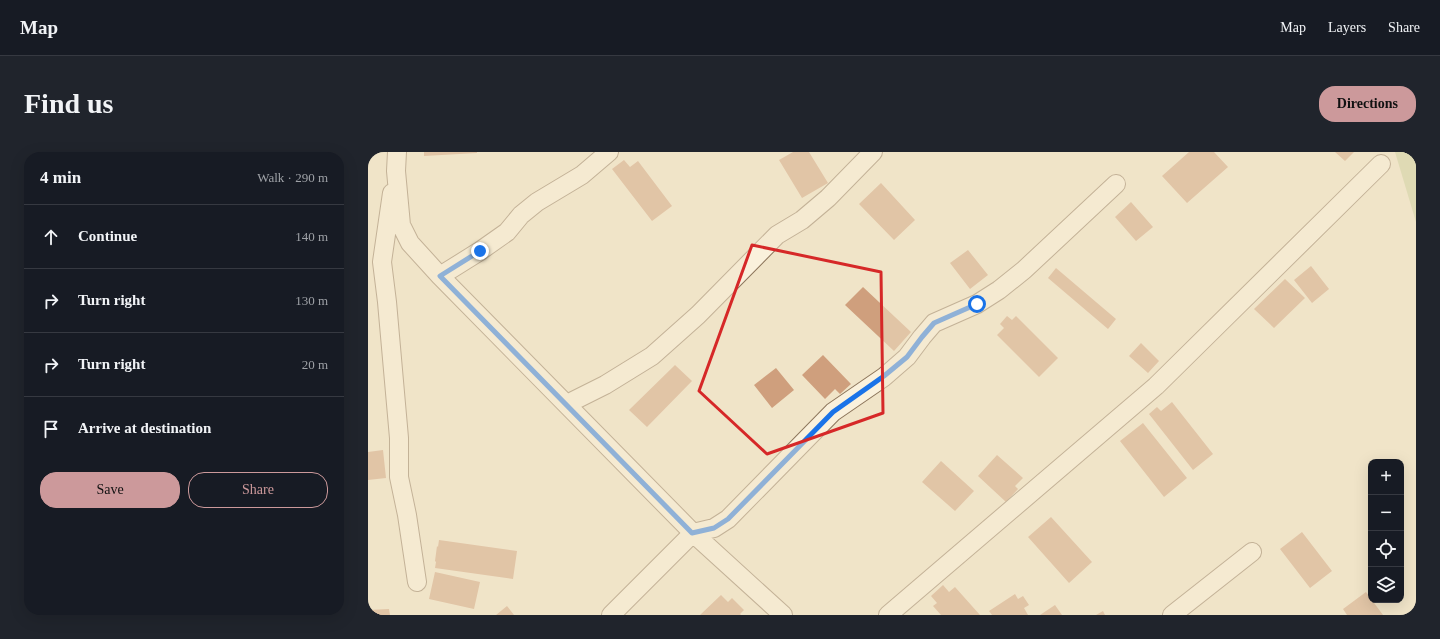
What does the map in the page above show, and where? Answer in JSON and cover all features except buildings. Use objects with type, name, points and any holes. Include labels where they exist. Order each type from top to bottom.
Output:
[{"type":"street","points":[[397,152],[396,171],[382,262],[399,438],[399,477],[407,515],[417,582]]},
{"type":"street","points":[[440,276],[507,232],[521,215],[532,206],[582,175],[609,152]]},
{"type":"street","points":[[567,404],[605,385],[652,356],[698,315],[777,235],[802,220],[828,198],[873,152]]},
{"type":"street","points":[[888,615],[1156,386],[1381,164]]},
{"type":"street","points":[[396,171],[401,225],[410,243],[440,276],[692,533],[782,615]]},
{"type":"street","points":[[611,615],[692,533],[714,528],[728,519],[833,412],[884,376],[907,357],[934,323],[977,304],[999,290],[1024,270],[1116,184]]},
{"type":"street","points":[[1172,615],[1252,552]]},
{"type":"highlighted area","points":[[752,245],[881,272],[883,413],[767,454],[699,391]]},
{"type":"green space","points":[[1395,152],[1416,152],[1416,222]]},
{"type":"route","points":[[480,251],[440,276],[692,533],[714,528],[728,519],[833,412],[884,376],[907,357],[934,323],[977,304]]}]
